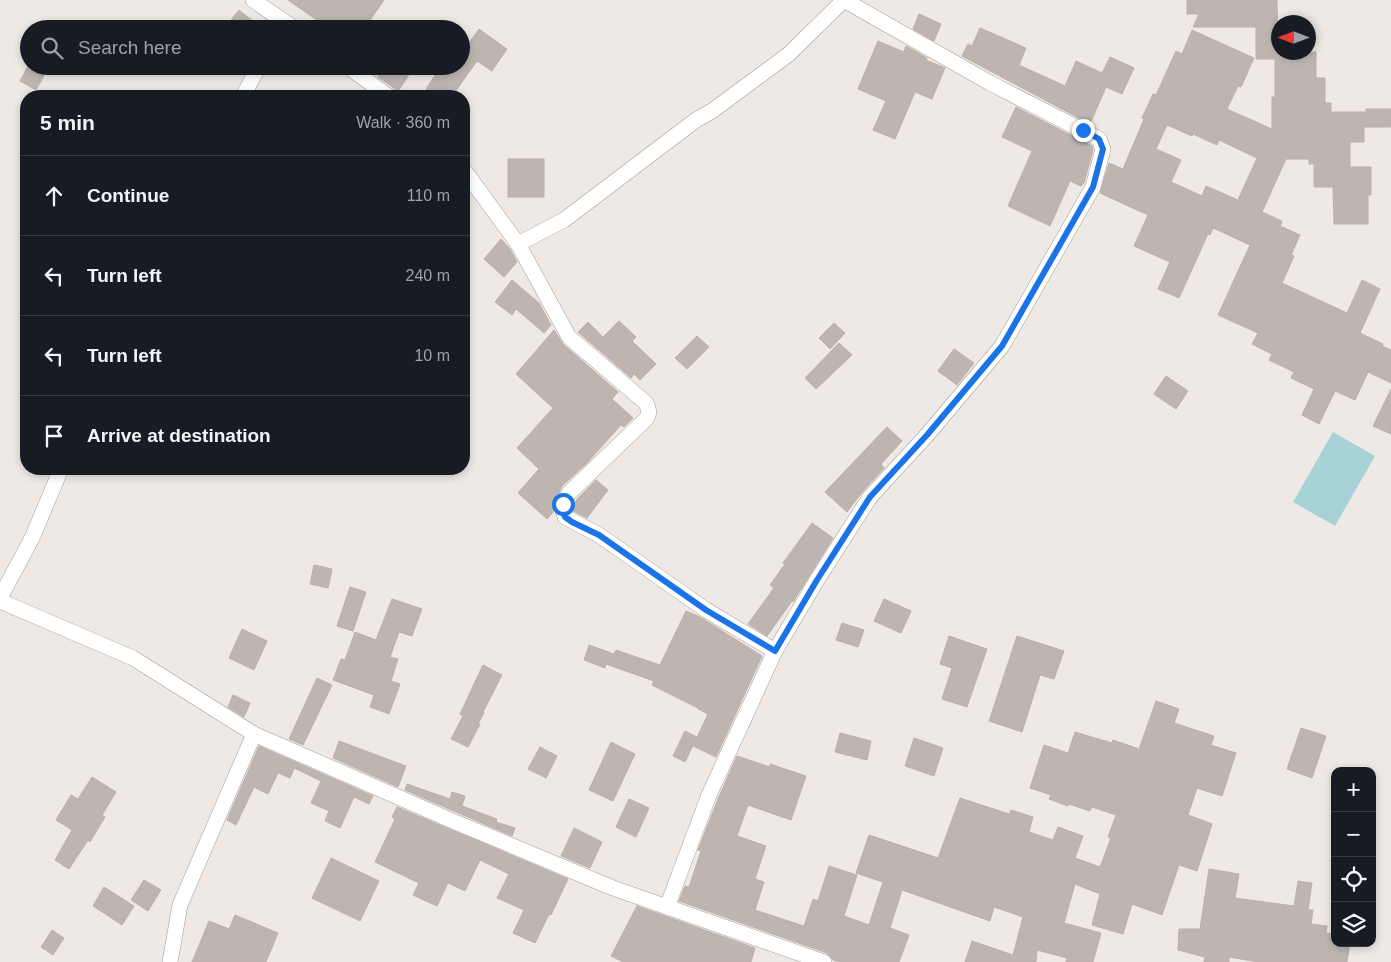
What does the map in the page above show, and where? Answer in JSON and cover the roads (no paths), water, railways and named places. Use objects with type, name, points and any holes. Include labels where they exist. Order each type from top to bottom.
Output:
[{"type":"street","points":[[253,0],[278,20]]},
{"type":"street","points":[[518,244],[564,220],[696,120],[712,111],[789,54],[844,0],[990,83],[1091,134],[1099,139],[1103,149],[1093,187],[1002,346],[927,435],[870,497],[817,580],[775,651],[709,795],[667,907]]},
{"type":"street","points":[[246,90],[254,75]]},
{"type":"street","points":[[359,75],[380,90]]},
{"type":"street","points":[[470,178],[518,244],[569,337],[646,403],[649,410],[646,419],[569,492],[563,504],[565,517],[599,535],[706,610],[775,651]]},
{"type":"street","points":[[58,475],[32,538],[0,599],[133,658],[254,734],[455,822],[613,888],[824,962]]},
{"type":"street","points":[[170,962],[180,904],[254,734]]},
{"type":"water","points":[[1333,432],[1375,456],[1335,526],[1293,502]]}]
